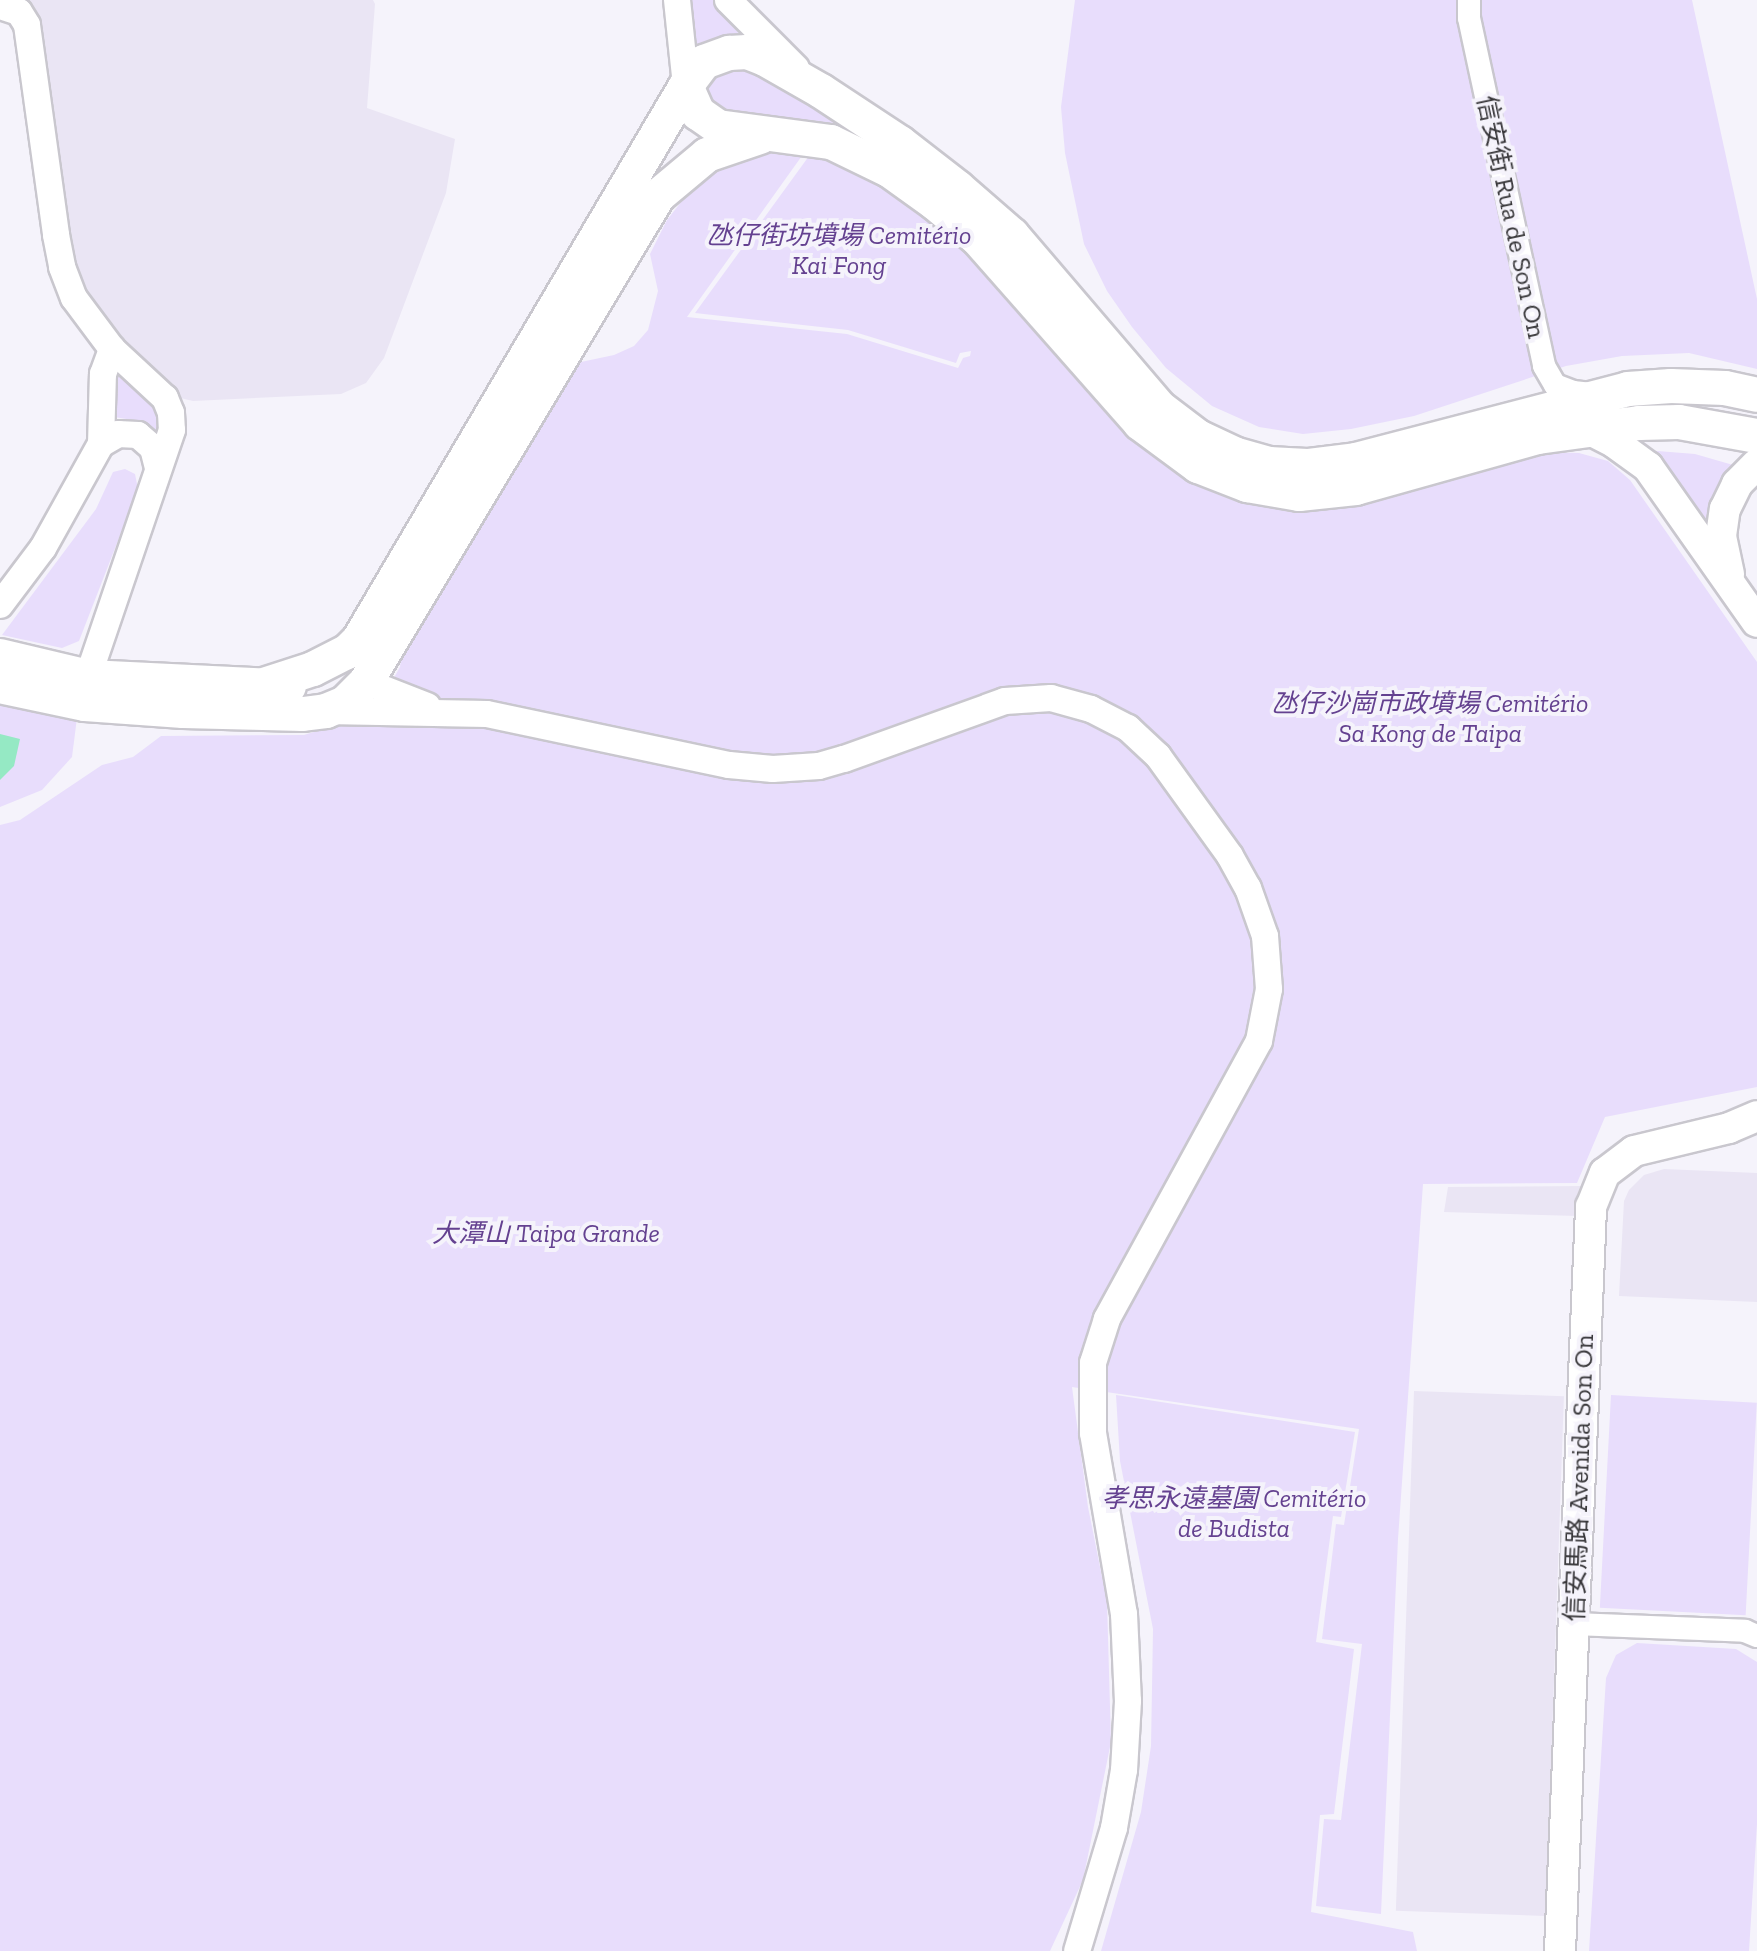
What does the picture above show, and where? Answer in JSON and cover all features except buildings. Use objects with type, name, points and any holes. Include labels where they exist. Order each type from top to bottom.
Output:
[{"type":"main road","points":[[267,684],[313,669],[347,652],[359,640],[686,86],[704,62],[715,56],[747,52],[821,91],[900,143],[1012,235],[1160,408],[1198,437],[1234,454],[1269,464],[1307,466],[1356,460],[1578,418],[1679,422],[1757,436]]},
{"type":"main road","points":[[686,86],[698,113],[718,127],[814,137],[853,151],[889,170],[935,203],[978,239],[1140,423],[1169,448],[1225,478],[1272,491],[1327,493],[1383,482],[1530,438],[1632,400],[1757,414]]},
{"type":"main road","points":[[15,690],[85,704],[183,711],[326,711],[345,703],[366,682],[658,196],[707,155],[747,139],[780,134]]},
{"type":"main road","points":[[1578,418],[1600,394],[1671,386],[1725,388],[1757,395]]},
{"type":"main road","points":[[1578,418],[1680,433],[1757,454]]},
{"type":"main road","points":[[1578,418],[1648,467],[1757,622]]},
{"type":"main road","points":[[1732,587],[1722,543],[1723,515],[1733,490],[1757,464]]},
{"type":"main road","points":[[0,656],[88,677],[267,684],[283,688],[349,679],[366,682]]},
{"type":"main road","points":[[15,690],[69,686],[88,677]]},
{"type":"main road","name":"信安馬路 Avenida Son On","points":[[1560,1951],[1591,1207],[1596,1189],[1618,1160],[1634,1151],[1711,1134],[1757,1116]]},
{"type":"street","points":[[677,0],[686,86]]},
{"type":"street","points":[[728,0],[821,91]]},
{"type":"street","points":[[0,6],[19,12],[30,40],[62,267],[74,298],[112,349],[165,398],[171,413],[172,430],[88,677]]},
{"type":"street","name":"信安街 Rua de Son On","points":[[1468,6],[1544,366],[1555,385],[1564,390],[1600,394]]},
{"type":"street","points":[[0,605],[43,548],[101,444],[103,374],[112,349]]},
{"type":"street","points":[[101,444],[118,434],[138,435],[153,448],[158,468]]},
{"type":"street","points":[[366,682],[437,711]]},
{"type":"street","points":[[326,711],[487,714],[729,765],[773,769],[819,766],[844,759],[1005,701],[1062,700],[1111,718],[1128,728],[1158,756],[1203,817],[1248,888],[1265,936],[1269,963],[1269,989],[1259,1041],[1107,1319],[1093,1363],[1093,1433],[1124,1614],[1128,1701],[1124,1770],[1114,1828],[1077,1951]]},
{"type":"street","points":[[1574,1624],[1745,1631],[1757,1636]]},
{"type":"shaded area","points":[[19,0],[373,0],[367,108],[455,139],[446,193],[384,358],[366,383],[341,394],[193,401],[172,396],[117,341],[84,289],[64,230]]},
{"type":"shaded area","points":[[0,734],[20,739],[14,766],[0,780]]},
{"type":"shaded area","points":[[1664,1169],[1757,1173],[1757,1302],[1619,1296],[1624,1201],[1629,1190],[1644,1175]]},
{"type":"shaded area","points":[[1583,1186],[1578,1216],[1444,1212],[1448,1187]]},
{"type":"shaded area","points":[[1414,1391],[1564,1396],[1546,1916],[1396,1911]]},
{"type":"green space","points":[[690,0],[717,0],[742,39],[713,40],[693,52]]},
{"type":"green space","points":[[1075,0],[1692,0],[1757,299],[1757,369],[1689,353],[1622,356],[1566,366],[1414,416],[1351,429],[1303,434],[1259,427],[1212,406],[1166,368],[1132,327],[1107,291],[1084,244],[1065,153],[1061,107]]},
{"type":"green space","points":[[736,62],[769,71],[902,154],[999,236],[1167,424],[1203,450],[1269,473],[1300,476],[1345,470],[1519,428],[1521,434],[1345,479],[1299,486],[1265,482],[1199,457],[1166,432],[996,244],[904,168],[824,128],[796,122],[746,122],[711,107],[705,96],[708,77],[716,68]]},
{"type":"green space","name":"大潭山 Taipa Grande","points":[[782,150],[804,153],[687,317],[847,334],[958,368],[963,358],[970,356],[971,351],[960,353],[956,363],[848,330],[695,313],[809,156],[836,162],[868,177],[957,236],[1186,473],[1271,507],[1337,505],[1544,452],[1579,453],[1608,461],[1630,480],[1757,662],[1757,1087],[1605,1117],[1577,1183],[1423,1184],[1398,1539],[1381,1914],[1316,1906],[1324,1819],[1341,1820],[1362,1644],[1322,1639],[1336,1524],[1344,1525],[1359,1429],[1072,1387],[1088,1507],[1107,1602],[1111,1742],[1083,1880],[1050,1951],[0,1951],[0,825],[20,820],[102,765],[133,757],[161,736],[304,735],[366,716],[382,699],[400,667],[402,649],[581,362],[614,355],[634,346],[648,330],[658,291],[650,254],[667,220],[685,197],[709,176],[732,163]]},
{"type":"green space","points":[[117,375],[132,379],[160,412],[159,434],[139,421],[114,417]]},
{"type":"green space","points":[[1645,450],[1695,454],[1740,467],[1709,528]]},
{"type":"green space","points":[[125,469],[135,474],[138,489],[79,641],[62,648],[2,635],[96,509],[113,472]]},
{"type":"green space","points":[[0,695],[78,710],[72,757],[42,790],[0,807]]},
{"type":"green space","name":"孝思永遠墓園 Cemitério de Budista","points":[[1116,1395],[1355,1432],[1341,1517],[1333,1516],[1316,1642],[1354,1649],[1334,1814],[1320,1815],[1311,1912],[1413,1932],[1417,1951],[1101,1951],[1141,1812],[1151,1746],[1153,1629],[1120,1461]]},
{"type":"green space","points":[[1611,1395],[1757,1403],[1746,1615],[1600,1608]]},
{"type":"green space","points":[[1637,1643],[1736,1649],[1757,1662],[1757,1824],[1749,1951],[1589,1951],[1606,1678],[1616,1655]]},
{"type":"park label","name":"氹仔街坊墳場 Cemitério Kai Fong","points":[[839,251]]},
{"type":"park label","name":"氹仔沙崗市政墳場 Cemitério Sa Kong de Taipa","points":[[1430,719]]}]
